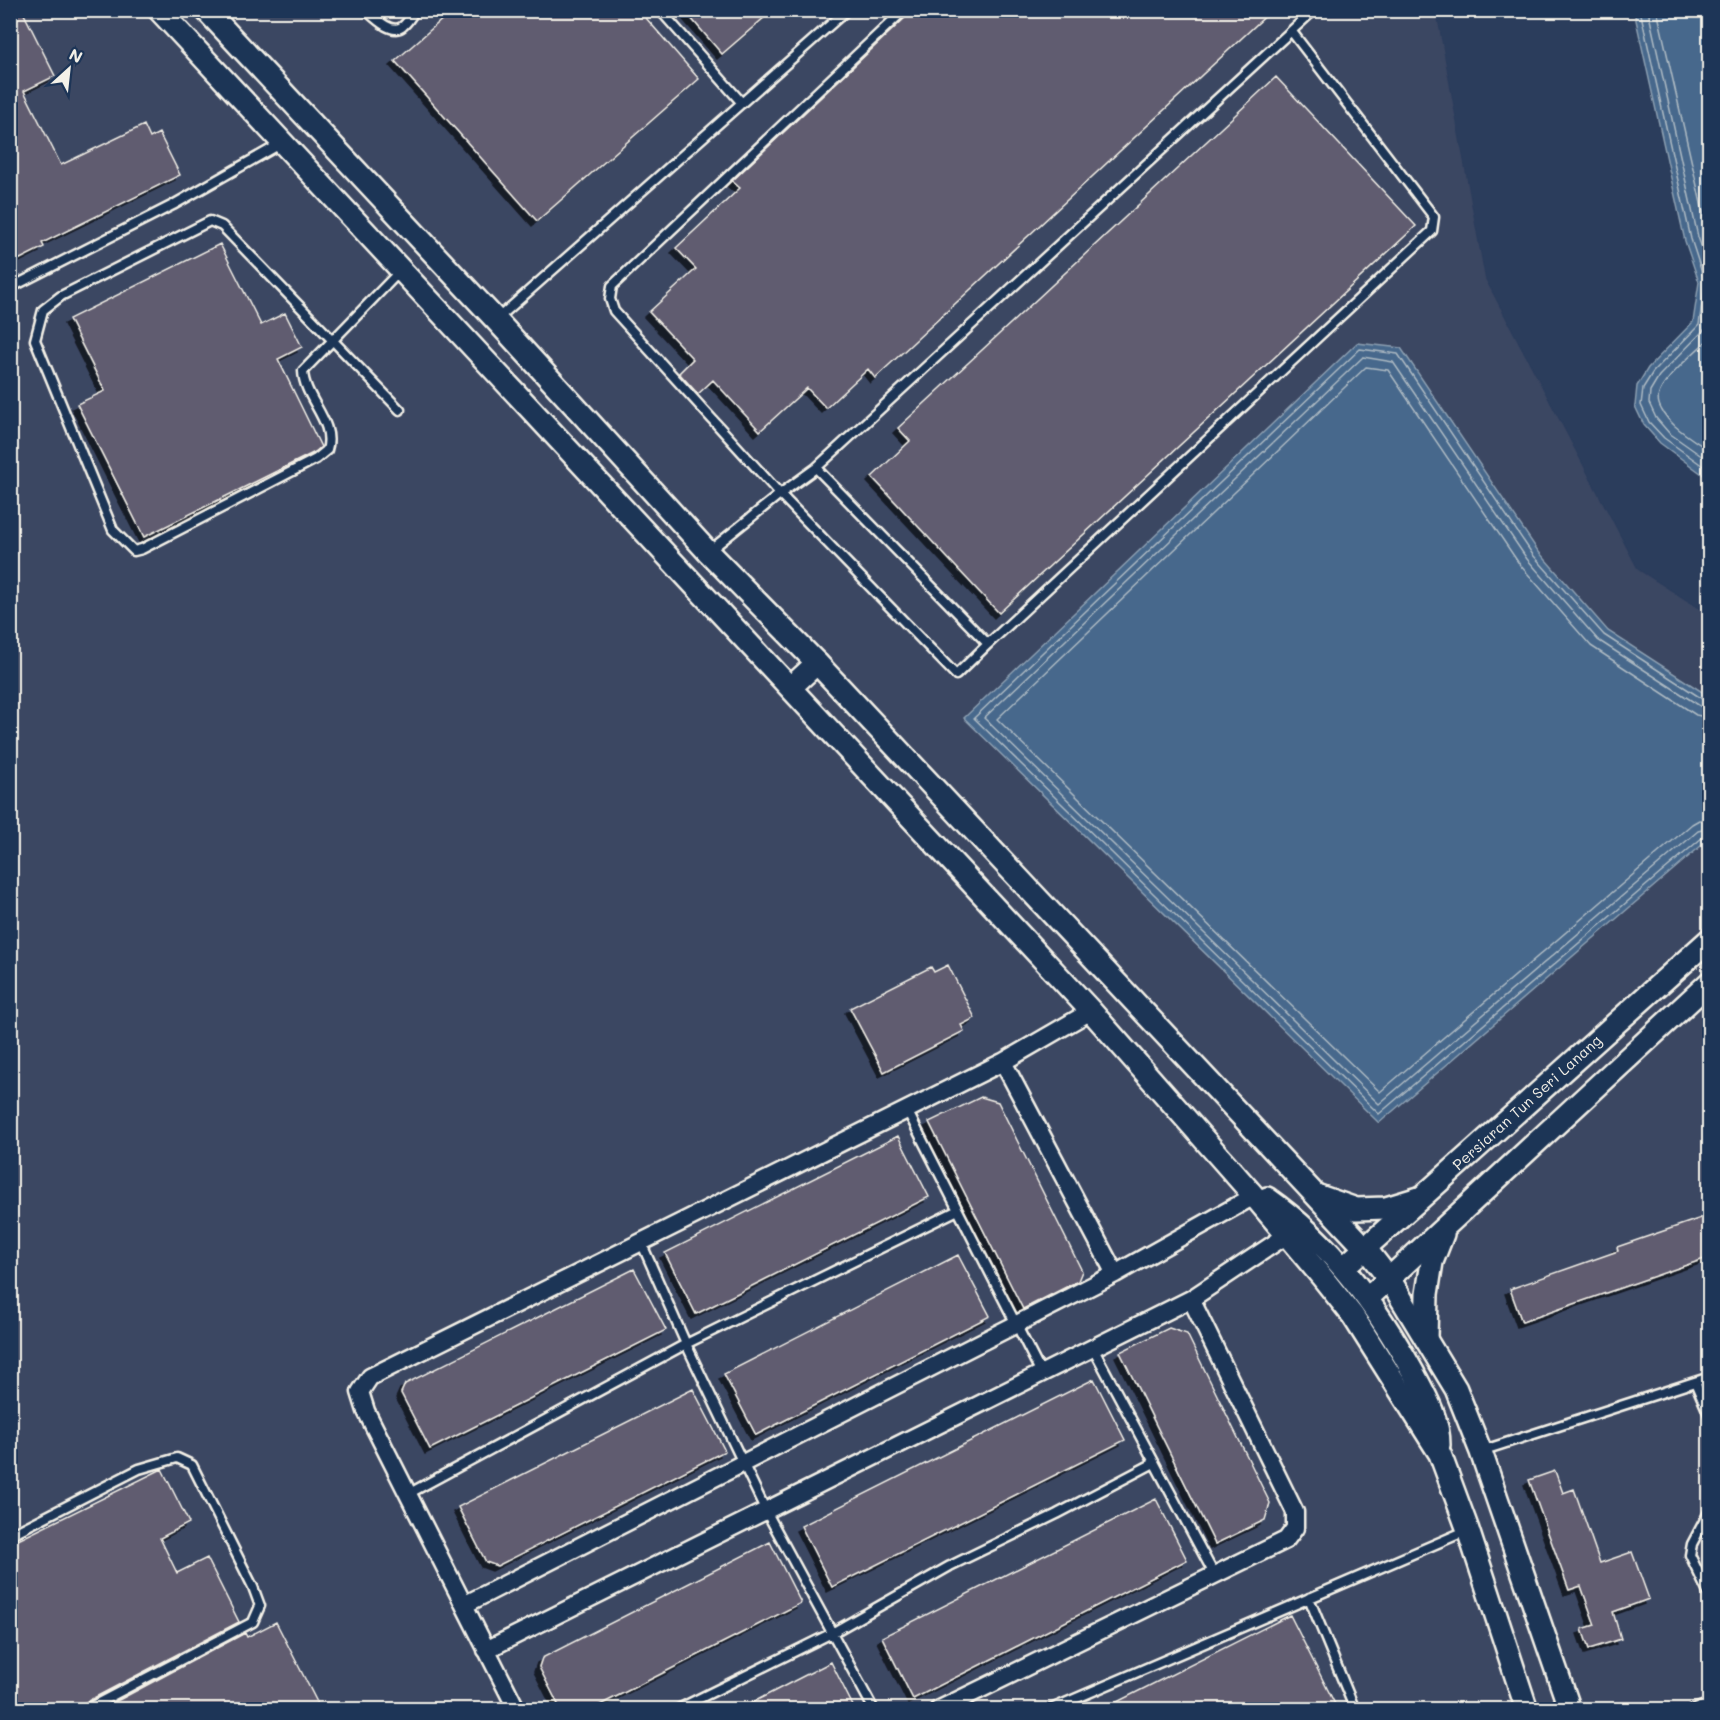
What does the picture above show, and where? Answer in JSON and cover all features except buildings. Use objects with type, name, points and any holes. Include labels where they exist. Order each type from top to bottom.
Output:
[{"type":"street","points":[[159,10],[1091,1011],[1248,1189],[1353,1316],[1440,1454],[1468,1530],[1527,1710]]},
{"type":"street","points":[[206,10],[496,320],[708,552],[817,663],[1366,1249],[1390,1280],[1456,1389],[1481,1452],[1570,1710]]},
{"type":"street","points":[[791,687],[817,663]]},
{"type":"street","name":"Persiaran Tun Seri Lanang","points":[[1344,1267],[1710,939]]},
{"type":"street","points":[[1368,1298],[1710,982]]},
{"type":"street","points":[[517,1710],[363,1402],[360,1392],[370,1377],[1003,1062],[1091,1011]]},
{"type":"street","points":[[1003,1062],[1115,1274]]},
{"type":"street","points":[[1248,1189],[1288,1213],[1344,1267],[1368,1298],[1431,1406],[1439,1436],[1440,1454]]},
{"type":"street","points":[[464,1605],[1115,1274],[1248,1189]]},
{"type":"street","points":[[1315,1195],[1356,1209],[1386,1208],[1424,1196]]},
{"type":"street","points":[[1426,1340],[1427,1294],[1432,1262],[1446,1228]]},
{"type":"street","points":[[486,1650],[1191,1299],[1287,1235]]},
{"type":"street","points":[[938,1710],[1286,1540],[1294,1528],[1295,1512],[1191,1299]]},
{"type":"lane","points":[[366,10],[386,26],[398,29],[416,10]]},
{"type":"lane","points":[[660,10],[742,103]]},
{"type":"lane","points":[[496,320],[847,10]]},
{"type":"lane","points":[[904,10],[612,286],[610,299],[614,311],[780,494],[956,675],[1432,231],[1434,217],[1292,32]]},
{"type":"lane","points":[[708,552],[816,468],[1314,10]]},
{"type":"lane","points":[[10,288],[173,206],[282,143]]},
{"type":"lane","points":[[400,410],[333,339],[222,226],[210,221],[61,296],[43,310],[35,340],[113,530],[134,551],[234,502],[316,459],[327,450],[328,430],[303,383],[303,371],[333,339],[401,270]]},
{"type":"lane","points":[[816,468],[988,644]]},
{"type":"lane","points":[[907,1110],[1041,1373]]},
{"type":"lane","points":[[408,1494],[686,1344],[958,1210]]},
{"type":"lane","points":[[641,1242],[742,1464],[874,1710]]},
{"type":"lane","points":[[1093,1348],[1214,1574]]},
{"type":"lane","points":[[1481,1452],[1710,1377]]},
{"type":"lane","points":[[1695,1382],[1710,1417]]},
{"type":"lane","points":[[10,1535],[139,1469],[177,1458],[192,1465],[253,1587],[260,1606],[254,1622],[86,1710]]},
{"type":"lane","points":[[676,1710],[832,1633],[950,1566],[1057,1514],[1155,1462]]},
{"type":"lane","points":[[1710,1510],[1692,1544],[1690,1555],[1710,1597]]},
{"type":"lane","points":[[1049,1710],[1468,1530]]},
{"type":"lane","points":[[1309,1599],[1355,1710]]},
{"type":"lane","points":[[1692,1710],[1710,1703]]},
{"type":"shaded area","points":[[11,11],[1436,11],[1485,279],[1638,570],[1709,615],[1709,1709],[11,1710]]},
{"type":"water","points":[[1634,11],[1709,11],[1709,479],[1660,443],[1644,425],[1635,406],[1637,386],[1648,368],[1693,322],[1699,282],[1685,241]]},
{"type":"water","points":[[1357,343],[1401,348],[1538,551],[1608,631],[1710,697],[1709,839],[1379,1123],[964,718]]}]
